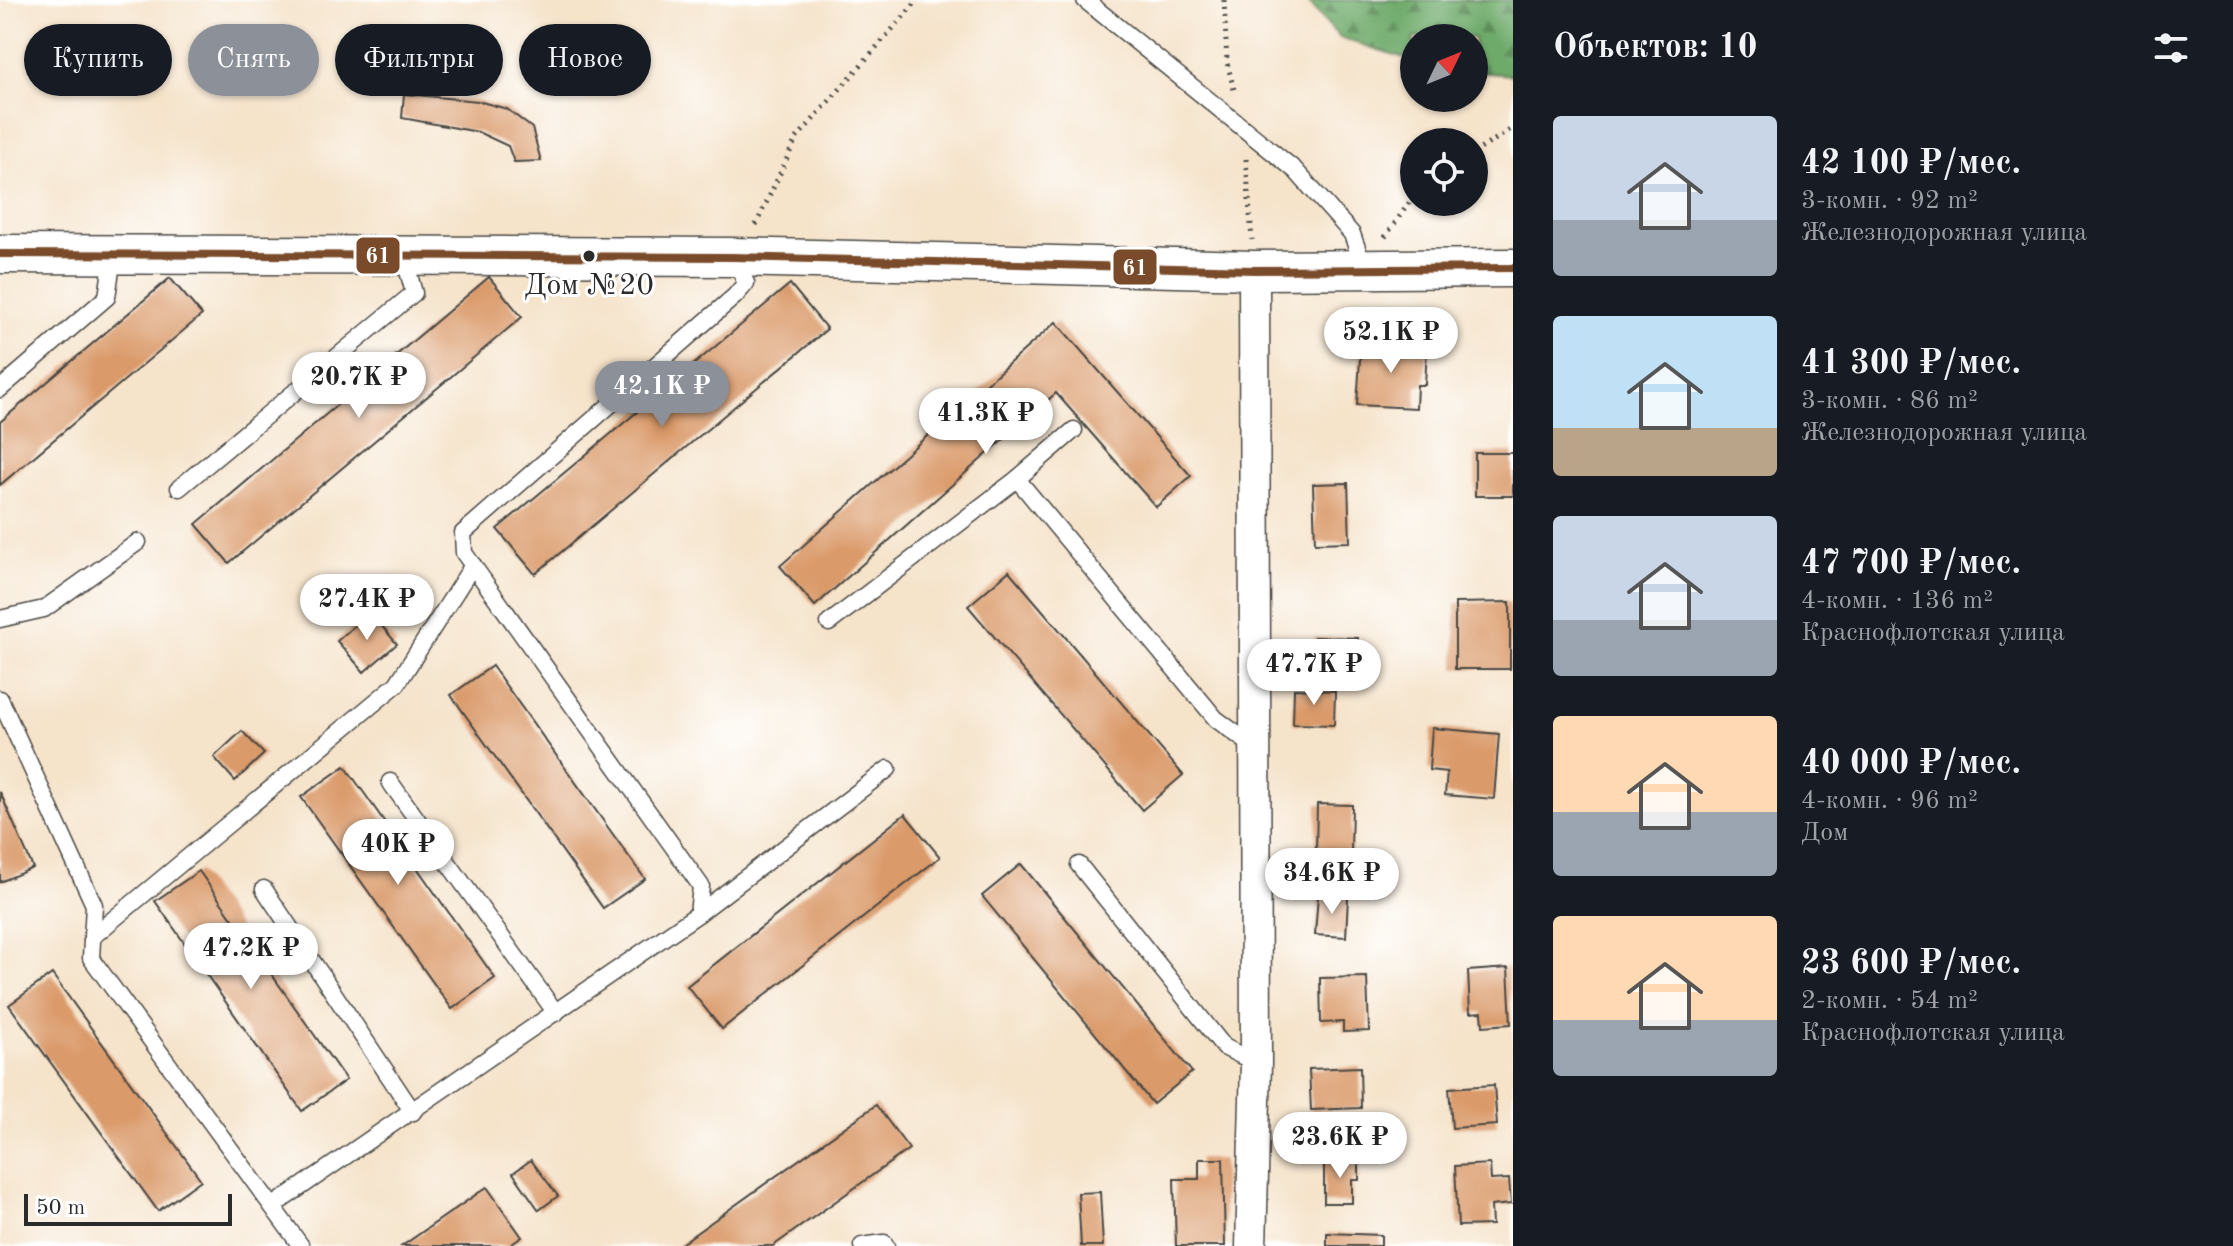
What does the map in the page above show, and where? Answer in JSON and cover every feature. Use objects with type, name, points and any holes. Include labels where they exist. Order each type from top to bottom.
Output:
[{"type":"street","points":[[0,254],[742,257],[1254,270],[1513,268]]},
{"type":"street","points":[[1251,1246],[1256,1063],[1254,270]]},
{"type":"lane","points":[[1085,0],[1295,170],[1352,234],[1364,268]]},
{"type":"lane","points":[[179,488],[414,293],[404,254]]},
{"type":"lane","points":[[0,389],[107,297],[113,256]]},
{"type":"lane","points":[[698,914],[701,886],[464,553],[463,533],[735,296],[746,283],[742,257]]},
{"type":"lane","points":[[829,623],[1017,479],[1074,430]]},
{"type":"lane","points":[[1017,479],[1216,719],[1254,747]]},
{"type":"lane","points":[[0,619],[44,609],[138,542]]},
{"type":"lane","points":[[92,937],[397,684],[473,565]]},
{"type":"lane","points":[[0,699],[94,905],[91,958],[301,1246]]},
{"type":"lane","points":[[273,1206],[698,914],[888,769]]},
{"type":"lane","points":[[390,782],[556,1013]]},
{"type":"lane","points":[[1079,865],[1224,1047],[1256,1063]]},
{"type":"lane","points":[[264,889],[413,1112]]},
{"type":"lane","points":[[862,1246],[886,1246]]},
{"type":"path","points":[[742,257],[796,139],[918,0]]},
{"type":"path","points":[[1488,144],[1513,128]]},
{"type":"path","points":[[1364,268],[1400,216]]},
{"type":"green space","points":[[1306,0],[1513,0],[1513,75],[1488,73],[1488,24],[1400,24],[1400,57],[1340,38]]},
{"type":"building","points":[[404,96],[478,101],[507,109],[532,128],[541,161],[514,162],[508,146],[478,132],[402,118]]},
{"type":"building","points":[[489,277],[522,317],[229,563],[196,524]]},
{"type":"building","points":[[170,278],[202,315],[0,485],[0,422]]},
{"type":"building","points":[[790,284],[827,329],[535,574],[497,529]]},
{"type":"building","points":[[1056,322],[1191,476],[1156,507],[1056,393],[815,606],[780,566]]},
{"type":"building","points":[[1361,344],[1427,348],[1425,385],[1417,385],[1416,408],[1357,405]]},
{"type":"building","points":[[1475,453],[1513,453],[1513,496],[1475,496]]},
{"type":"building","points":[[1348,483],[1350,542],[1315,543],[1313,484]]},
{"type":"building","points":[[1009,571],[1183,775],[1142,810],[968,606]]},
{"type":"building","points":[[1510,602],[1510,669],[1455,669],[1455,603]]},
{"type":"building","points":[[370,612],[397,644],[364,672],[337,641]]},
{"type":"building","points":[[1314,637],[1358,638],[1358,683],[1314,683]]},
{"type":"building","points":[[492,666],[645,879],[603,908],[451,695]]},
{"type":"building","points":[[1294,689],[1335,691],[1334,725],[1293,724]]},
{"type":"building","points":[[1432,728],[1499,734],[1494,799],[1445,795],[1447,772],[1429,770]]},
{"type":"building","points":[[242,731],[264,754],[235,781],[214,757]]},
{"type":"building","points":[[345,766],[495,978],[452,1009],[301,797]]},
{"type":"building","points":[[0,792],[33,868],[0,882]]},
{"type":"building","points":[[1317,804],[1352,805],[1351,853],[1316,852]]},
{"type":"building","points":[[905,814],[940,857],[722,1029],[687,986]]},
{"type":"building","points":[[1021,864],[1192,1072],[1153,1104],[982,896]]},
{"type":"building","points":[[199,871],[346,1080],[302,1111],[155,901]]},
{"type":"building","points":[[1318,895],[1348,897],[1346,937],[1315,935]]},
{"type":"building","points":[[1508,968],[1511,1024],[1483,1026],[1482,1012],[1470,1013],[1468,971]]},
{"type":"building","points":[[52,974],[201,1180],[158,1211],[9,1005]]},
{"type":"building","points":[[1367,977],[1369,1031],[1343,1032],[1343,1022],[1321,1023],[1320,978]]},
{"type":"building","points":[[1360,1067],[1361,1108],[1311,1110],[1309,1069]]},
{"type":"building","points":[[1494,1085],[1497,1125],[1452,1128],[1449,1088]]},
{"type":"building","points":[[876,1105],[909,1149],[773,1246],[678,1246]]},
{"type":"building","points":[[1199,1159],[1223,1159],[1225,1246],[1176,1246],[1174,1179],[1199,1179]]},
{"type":"building","points":[[1324,1159],[1359,1159],[1359,1180],[1352,1180],[1352,1203],[1324,1203]]},
{"type":"building","points":[[531,1160],[558,1196],[539,1210],[513,1173]]},
{"type":"building","points":[[1490,1164],[1491,1180],[1509,1179],[1511,1204],[1491,1206],[1492,1225],[1458,1226],[1455,1166]]},
{"type":"building","points":[[487,1187],[522,1237],[509,1246],[402,1246]]},
{"type":"building","points":[[1100,1192],[1103,1246],[1081,1246],[1078,1193]]},
{"type":"building","points":[[1327,1233],[1381,1235],[1381,1246],[1327,1246]]},
{"type":"transit line","name":"61","points":[[0,254],[733,257],[1254,270],[1513,268]]},
{"type":"place","name":"Дом №20","points":[[589,256]]}]
